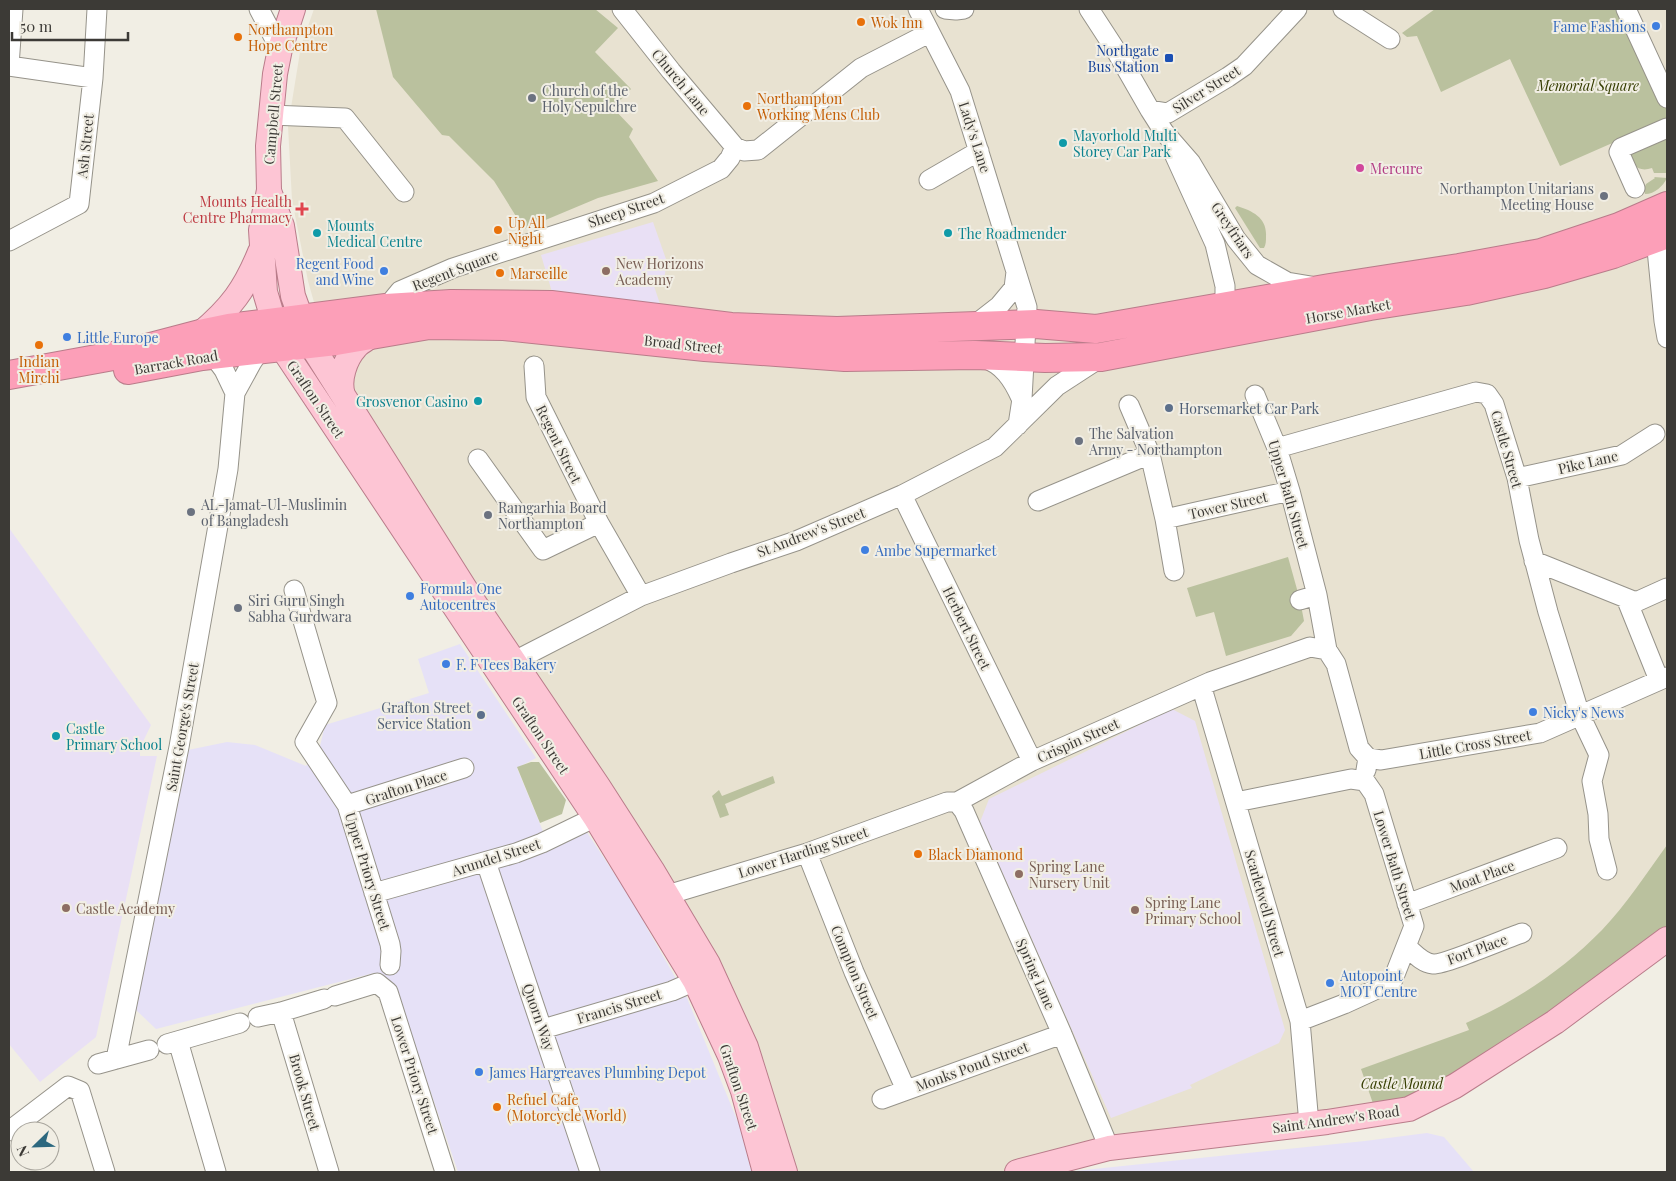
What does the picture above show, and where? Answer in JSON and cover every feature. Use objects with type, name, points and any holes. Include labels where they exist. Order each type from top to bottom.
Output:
[{"type":"highway","name":"Horse Market","points":[[1024,357],[1101,357],[1330,288],[1542,253],[1619,227],[1665,207]]},
{"type":"highway","points":[[1590,237],[1662,237]]},
{"type":"highway","name":"Horse Market","points":[[306,330],[386,308],[451,304],[551,306],[730,327],[837,331],[1027,325],[1096,329],[1370,306],[1466,291],[1544,274],[1613,254],[1662,237]]},
{"type":"highway","name":"Broad Street","points":[[306,330],[344,339],[429,325],[476,324],[536,328],[705,347],[845,357],[975,355],[1024,357]]},
{"type":"highway","name":"Barrack Road","points":[[9,375],[124,354],[206,344],[271,339],[306,330]]},
{"type":"highway","name":"Barrack Road","points":[[9,392],[206,344]]},
{"type":"main road","name":"Campbell Street","points":[[271,339],[261,251],[261,230],[269,190],[268,146],[275,74],[280,49],[293,9]]},
{"type":"main road","name":"Campbell Street","points":[[269,190],[282,226],[293,296],[306,330]]},
{"type":"main road","points":[[206,344],[238,296],[261,251]]},
{"type":"main road","name":"Grafton Street","points":[[306,330],[343,395],[469,595],[506,665]]},
{"type":"main road","points":[[343,395],[340,387],[346,363],[356,347],[372,335]]},
{"type":"main road","name":"Grafton Street","points":[[271,339],[506,665],[604,813],[658,900],[708,964],[746,1047],[786,1172]]},
{"type":"main road","name":"Grafton Street","points":[[658,900],[730,1056],[740,1082],[765,1172]]},
{"type":"main road","name":"Saint Andrew's Road","points":[[1018,1172],[1109,1148],[1309,1124],[1410,1109],[1455,1086],[1555,1022],[1667,939]]},
{"type":"street","points":[[13,9],[9,66],[93,78]]},
{"type":"street","name":"Ash Street","points":[[9,241],[79,204],[93,78],[97,9]]},
{"type":"street","points":[[259,9],[280,49]]},
{"type":"street","name":"Church Lane","points":[[622,9],[671,71],[739,149]]},
{"type":"street","name":"Lady's Lane","points":[[918,9],[960,91],[1027,307],[1022,399],[1018,425]]},
{"type":"street","points":[[945,9],[964,9]]},
{"type":"street","name":"Greyfriars","points":[[1089,9],[1164,132],[1190,163],[1236,239],[1257,265],[1287,282],[1330,288]]},
{"type":"street","points":[[1108,9],[1108,18],[1115,49]]},
{"type":"street","name":"Silver Street","points":[[1150,110],[1168,113],[1228,77],[1244,66],[1297,9]]},
{"type":"street","points":[[1345,9],[1390,39]]},
{"type":"street","points":[[1626,9],[1667,98]]},
{"type":"street","points":[[739,149],[758,150],[861,68],[929,33]]},
{"type":"street","points":[[271,115],[345,118],[404,192]]},
{"type":"street","points":[[1635,188],[1619,152],[1621,148],[1667,128]]},
{"type":"street","name":"Greyfriars","points":[[1164,132],[1215,244],[1225,286],[1225,319]]},
{"type":"street","name":"Sheep Street","points":[[531,242],[654,202],[721,169],[739,149]]},
{"type":"street","points":[[929,180],[979,151]]},
{"type":"street","points":[[1665,207],[1658,224],[1662,237],[1664,321],[1667,338]]},
{"type":"street","name":"Regent Square","points":[[386,308],[400,291],[453,268],[531,242]]},
{"type":"street","points":[[972,327],[998,306],[1014,288],[1016,272]]},
{"type":"street","name":"Saint George's Street","points":[[164,1045],[107,1061],[180,747],[228,469],[235,393],[252,362],[271,339]]},
{"type":"street","points":[[206,344],[224,370],[235,393]]},
{"type":"street","points":[[975,355],[993,361],[1008,374],[1022,399]]},
{"type":"street","name":"St Andrew's Street","points":[[506,665],[641,596],[796,541],[902,495],[995,447],[1057,386],[1101,357]]},
{"type":"street","name":"Regent Street","points":[[534,366],[536,396],[599,523],[641,596]]},
{"type":"street","name":"Castle Street","points":[[1277,448],[1476,392],[1487,394],[1494,404],[1517,478],[1534,561],[1580,715],[1599,755],[1592,781],[1598,814],[1598,839],[1607,870]]},
{"type":"street","name":"Upper Bath Street","points":[[1255,395],[1277,448],[1290,491],[1309,597],[1327,650],[1336,664],[1359,748],[1368,758]]},
{"type":"street","points":[[1129,405],[1150,454],[1165,519],[1174,571]]},
{"type":"street","name":"Pike Lane","points":[[1517,478],[1622,455],[1661,430]]},
{"type":"street","points":[[1038,501],[1150,454]]},
{"type":"street","points":[[478,459],[543,550],[599,523]]},
{"type":"street","name":"Tower Street","points":[[1165,519],[1290,491]]},
{"type":"street","name":"Herbert Street","points":[[902,495],[1032,761]]},
{"type":"street","points":[[1534,561],[1636,602],[1667,588]]},
{"type":"street","name":"Upper Priory Street","points":[[294,590],[327,703],[305,742],[347,806],[390,944],[390,965]]},
{"type":"street","points":[[1626,598],[1663,678]]},
{"type":"street","name":"Crispin Street","points":[[957,802],[1032,761],[1210,682],[1310,647],[1327,650]]},
{"type":"street","name":"Little Cross Street","points":[[1368,758],[1381,760],[1540,733],[1663,678]]},
{"type":"street","name":"Scarletwell Street","points":[[1203,686],[1204,695],[1300,1021],[1309,1124]]},
{"type":"street","points":[[1236,802],[1358,780],[1368,758]]},
{"type":"street","name":"Grafton Place","points":[[347,806],[464,768]]},
{"type":"street","name":"Lower Bath Street","points":[[1300,1021],[1344,1004],[1392,982],[1414,926],[1374,794],[1358,780]]},
{"type":"street","name":"Lower Harding Street","points":[[658,900],[807,853],[947,802],[957,802]]},
{"type":"street","name":"Spring Lane","points":[[957,802],[964,811],[1062,1034],[1109,1148]]},
{"type":"street","name":"Arundel Street","points":[[374,893],[516,853],[542,843],[604,813]]},
{"type":"street","name":"Moat Place","points":[[1407,904],[1557,848]]},
{"type":"street","name":"Compton Street","points":[[807,853],[854,972],[906,1090]]},
{"type":"street","name":"Quorn Way","points":[[486,862],[590,1172]]},
{"type":"street","name":"Fort Place","points":[[1407,947],[1419,958],[1433,964],[1449,960],[1522,932]]},
{"type":"street","name":"Francis Street","points":[[543,1029],[672,990],[695,981]]},
{"type":"street","name":"Lower Priory Street","points":[[281,1012],[377,983],[388,992],[445,1172]]},
{"type":"street","points":[[216,1172],[164,1045],[281,1012]]},
{"type":"street","name":"Brook Street","points":[[281,1012],[328,1172]]},
{"type":"street","name":"Monks Pond Street","points":[[882,1099],[1062,1034]]},
{"type":"street","points":[[9,1131],[68,1086],[80,1091],[105,1172]]},
{"type":"shaded area","points":[[314,9],[1667,9],[1667,936],[1436,1096],[1017,1172],[785,1172],[746,1047],[328,352],[308,281],[292,200],[288,126],[301,46]]},
{"type":"shaded area","name":"New Horizons Academy","points":[[653,222],[667,262],[664,279],[653,283],[660,304],[552,292],[541,255]]},
{"type":"shaded area","name":"Castle Academy","points":[[9,528],[151,725],[140,748],[140,756],[157,756],[96,1037],[40,1082],[9,1044]]},
{"type":"shaded area","points":[[460,644],[536,758],[517,768],[549,846],[586,831],[642,915],[647,928],[687,998],[749,1149],[753,1172],[458,1172],[395,987],[374,973],[156,1029],[136,1010],[188,750],[227,742],[255,745],[306,766],[320,746],[325,725],[429,693],[418,659]]},
{"type":"shaded area","name":"Spring Lane Primary School","points":[[1172,709],[1195,721],[1285,1030],[1279,1043],[1190,1085],[1192,1088],[1111,1118],[980,822],[989,799]]},
{"type":"shaded area","points":[[1427,1133],[1444,1137],[1474,1172],[1065,1172],[1365,1141]]},
{"type":"green space","points":[[376,9],[595,9],[618,28],[595,52],[631,89],[613,108],[633,129],[629,137],[658,181],[598,198],[524,229],[494,181],[449,136],[442,135],[393,77]]},
{"type":"green space","name":"Memorial Square","points":[[1435,9],[1618,9],[1667,110],[1667,119],[1560,166],[1510,59],[1441,92],[1417,36],[1407,37],[1402,33]]},
{"type":"green space","points":[[1667,135],[1667,173],[1654,173],[1652,168],[1639,168],[1633,163],[1631,150]]},
{"type":"green space","points":[[1654,177],[1667,178],[1658,189],[1652,193],[1645,194],[1646,184]]},
{"type":"green space","points":[[1237,206],[1258,216],[1264,224],[1266,241],[1264,248],[1260,248],[1235,208]]},
{"type":"green space","points":[[1288,557],[1304,621],[1291,636],[1226,656],[1214,612],[1196,617],[1187,588]]},
{"type":"green space","points":[[531,762],[539,762],[566,800],[562,814],[540,823],[517,767]]},
{"type":"green space","points":[[773,776],[775,783],[725,804],[729,815],[720,818],[712,796],[719,790],[722,796]]},
{"type":"green space","name":"Castle Mound","points":[[1667,845],[1667,939],[1555,1022],[1377,1115],[1361,1069],[1469,1030],[1466,1023],[1503,1005],[1555,971],[1587,945],[1611,920]]},
{"type":"place","name":"Wok Inn","points":[[861,22]]},
{"type":"place","name":"Fame Fashions","points":[[1656,26]]},
{"type":"place","name":"Northampton Hope Centre","points":[[238,37]]},
{"type":"place","name":"Northgate Bus Station","points":[[1169,58]]},
{"type":"place","name":"Church of the Holy Sepulchre","points":[[532,98]]},
{"type":"place","name":"Northampton Working Mens Club","points":[[747,106]]},
{"type":"place","name":"Mayorhold Multi Storey Car Park","points":[[1063,143]]},
{"type":"place","name":"Mercure","points":[[1360,168]]},
{"type":"place","name":"Northampton Unitarians Meeting House","points":[[1604,196]]},
{"type":"place","name":"Mounts Health Centre Pharmacy","points":[[302,209]]},
{"type":"place","name":"Up All Night","points":[[498,230]]},
{"type":"place","name":"Mounts Medical Centre","points":[[317,233]]},
{"type":"place","name":"The Roadmender","points":[[948,233]]},
{"type":"place","name":"Regent Food and Wine","points":[[384,271]]},
{"type":"place","name":"New Horizons Academy","points":[[606,271]]},
{"type":"place","name":"Marseille","points":[[500,273]]},
{"type":"place","name":"Little Europe","points":[[67,337]]},
{"type":"place","name":"Indian Mirchi","points":[[39,345]]},
{"type":"place","name":"Grosvenor Casino","points":[[478,401]]},
{"type":"place","name":"Horsemarket Car Park","points":[[1169,408]]},
{"type":"place","name":"The Salvation Army - Northampton","points":[[1079,441]]},
{"type":"place","name":"AL-Jamat-Ul-Muslimin of Bangladesh","points":[[191,512]]},
{"type":"place","name":"Ramgarhia Board Northampton","points":[[488,515]]},
{"type":"place","name":"Ambe Supermarket","points":[[865,550]]},
{"type":"place","name":"Formula One Autocentres","points":[[410,596]]},
{"type":"place","name":"Siri Guru Singh Sabha Gurdwara","points":[[238,608]]},
{"type":"place","name":"F. F Tees Bakery","points":[[446,664]]},
{"type":"place","name":"Nicky's News","points":[[1533,712]]},
{"type":"place","name":"Grafton Street Service Station","points":[[481,715]]},
{"type":"place","name":"Castle Primary School","points":[[56,736]]},
{"type":"place","name":"Black Diamond","points":[[918,854]]},
{"type":"place","name":"Spring Lane Nursery Unit","points":[[1019,874]]},
{"type":"place","name":"Castle Academy","points":[[66,908]]},
{"type":"place","name":"Spring Lane Primary School","points":[[1135,910]]},
{"type":"place","name":"Autopoint MOT Centre","points":[[1330,983]]},
{"type":"place","name":"James Hargreaves Plumbing Depot","points":[[479,1072]]},
{"type":"place","name":"Refuel Cafe (Motorcycle World)","points":[[497,1107]]}]
